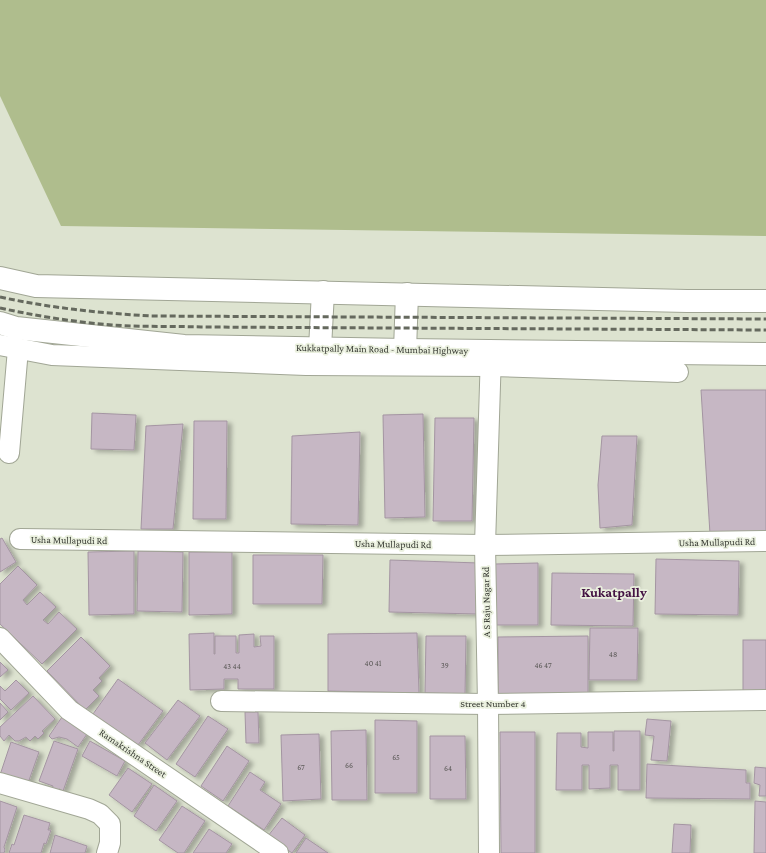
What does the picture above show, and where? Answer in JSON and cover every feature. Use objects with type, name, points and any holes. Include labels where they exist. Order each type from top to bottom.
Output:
[{"type":"highway","points":[[0,278],[36,286],[687,301],[766,301]]},
{"type":"highway","points":[[320,348],[323,292]]},
{"type":"highway","points":[[405,350],[406,294]]},
{"type":"highway","name":"Kukkatpally Main Road - Mumbai Highway","points":[[0,323],[16,328],[184,346],[405,350],[491,358],[766,354]]},
{"type":"street","points":[[9,453],[9,347],[52,356],[299,365],[491,358],[678,372]]},
{"type":"street","name":"A S Raju Nagar Rd","points":[[489,853],[485,545],[491,358]]},
{"type":"street","name":"Usha Mullapudi Rd","points":[[20,539],[485,545],[766,541]]},
{"type":"street","name":"Ramakrishna Street","points":[[0,638],[69,710],[278,853]]},
{"type":"street","name":"Street Number 4","points":[[221,701],[488,704],[766,700]]},
{"type":"street","points":[[0,783],[89,809],[100,814],[110,824],[110,843],[108,853]]},
{"type":"green space","points":[[0,0],[766,0],[766,236],[61,226],[0,96]]},
{"type":"building","points":[[701,390],[766,390],[766,531],[710,534]]},
{"type":"building","points":[[92,413],[136,415],[134,450],[91,449]]},
{"type":"building","points":[[423,414],[425,517],[385,518],[383,415]]},
{"type":"building","points":[[435,418],[474,418],[472,521],[433,521]]},
{"type":"building","points":[[194,421],[227,421],[226,519],[193,519]]},
{"type":"building","points":[[183,424],[173,529],[141,529],[146,426]]},
{"type":"building","points":[[360,432],[358,525],[291,524],[292,436]]},
{"type":"building","points":[[602,436],[637,436],[632,525],[600,528],[598,485]]},
{"type":"building","points":[[2,538],[16,562],[0,572],[0,539]]},
{"type":"building","points":[[134,551],[134,614],[89,615],[88,552]]},
{"type":"building","points":[[138,551],[183,552],[182,612],[137,611]]},
{"type":"building","points":[[189,552],[232,552],[232,614],[189,615]]},
{"type":"building","points":[[253,555],[323,555],[322,604],[253,604]]},
{"type":"building","points":[[656,559],[739,561],[738,615],[655,614]]},
{"type":"building","points":[[390,560],[479,563],[478,614],[389,612]]},
{"type":"building","points":[[538,563],[538,625],[496,625],[495,564]]},
{"type":"building","points":[[18,566],[37,585],[23,600],[27,605],[40,592],[56,607],[43,620],[48,624],[59,612],[77,629],[42,664],[0,624],[0,584]]},
{"type":"building","points":[[552,573],[634,574],[633,626],[551,625]]},
{"type":"building","points":[[590,628],[638,628],[637,680],[589,680]]},
{"type":"building","points":[[214,633],[214,654],[215,636],[236,636],[236,653],[239,653],[239,635],[254,634],[254,647],[261,646],[260,636],[274,636],[274,689],[238,689],[238,679],[224,679],[224,689],[190,690],[189,634]]},
{"type":"building","points":[[417,633],[419,693],[328,691],[328,634]]},
{"type":"building","points":[[426,636],[466,636],[465,694],[425,693]]},
{"type":"building","points":[[588,636],[588,693],[498,694],[498,637]]},
{"type":"building","points":[[81,637],[110,666],[99,678],[102,681],[93,690],[99,696],[85,710],[47,671]]},
{"type":"building","points":[[743,640],[766,640],[766,698],[743,698]]},
{"type":"building","points":[[0,662],[8,670],[0,677]]},
{"type":"building","points":[[118,679],[163,711],[138,745],[93,714]]},
{"type":"building","points":[[16,680],[29,693],[11,710],[0,699],[0,686],[5,691]]},
{"type":"building","points":[[33,696],[55,719],[42,731],[44,733],[38,739],[35,736],[30,741],[26,737],[19,741],[15,741],[9,735],[4,741],[0,736],[0,727]]},
{"type":"building","points":[[178,700],[200,716],[167,760],[145,743]]},
{"type":"building","points":[[0,703],[8,712],[0,720]]},
{"type":"building","points":[[245,712],[258,712],[259,743],[246,743]]},
{"type":"building","points":[[208,716],[228,729],[195,777],[176,764]]},
{"type":"building","points":[[62,717],[87,734],[78,747],[67,739],[59,737],[52,739],[49,736]]},
{"type":"building","points":[[647,719],[671,721],[667,761],[651,760],[654,736],[645,735]]},
{"type":"building","points":[[375,720],[417,721],[417,793],[375,793]]},
{"type":"building","points":[[366,730],[367,800],[332,800],[331,731]]},
{"type":"building","points":[[614,731],[640,731],[640,790],[618,790],[618,765],[610,765],[610,788],[589,789],[589,765],[582,765],[582,790],[556,790],[557,733],[581,733],[581,747],[588,748],[588,732],[613,732],[614,751]]},
{"type":"building","points":[[500,732],[535,732],[535,853],[501,853]]},
{"type":"building","points":[[319,734],[321,799],[283,801],[281,735]]},
{"type":"building","points":[[430,736],[465,736],[466,799],[430,799]]},
{"type":"building","points":[[54,741],[78,749],[63,791],[59,789],[58,793],[52,790],[53,786],[39,781]]},
{"type":"building","points":[[90,741],[125,761],[117,776],[82,756]]},
{"type":"building","points":[[11,742],[39,752],[27,786],[0,775]]},
{"type":"building","points":[[227,746],[249,761],[223,801],[201,786]]},
{"type":"building","points":[[647,764],[746,770],[746,783],[750,783],[750,799],[646,798]]},
{"type":"building","points":[[755,767],[766,768],[766,796],[759,796],[760,785],[754,783]]},
{"type":"building","points":[[128,768],[152,784],[132,812],[109,795]]},
{"type":"building","points":[[250,772],[265,782],[260,790],[281,804],[264,830],[228,806]]},
{"type":"building","points":[[154,785],[177,801],[156,831],[134,816]]},
{"type":"building","points":[[0,801],[17,807],[4,847],[4,853],[0,853]]},
{"type":"building","points":[[755,801],[766,802],[766,853],[754,853]]},
{"type":"building","points":[[182,806],[205,821],[184,853],[178,853],[159,840]]},
{"type":"building","points":[[24,815],[50,823],[48,830],[51,830],[46,844],[44,843],[41,853],[9,853],[12,844],[14,845]]},
{"type":"building","points":[[282,818],[305,835],[292,853],[268,836]]},
{"type":"building","points":[[674,824],[691,825],[690,853],[672,853]]},
{"type":"building","points":[[209,829],[232,844],[226,853],[193,853]]},
{"type":"building","points":[[55,835],[87,846],[85,853],[50,853]]},
{"type":"building","points":[[306,838],[328,853],[296,853]]},
{"type":"railway","points":[[0,297],[75,310],[151,316],[766,319]]},
{"type":"railway","points":[[0,308],[70,320],[134,326],[766,330]]},
{"type":"district","name":"Kukatpally","points":[[614,592]]}]
